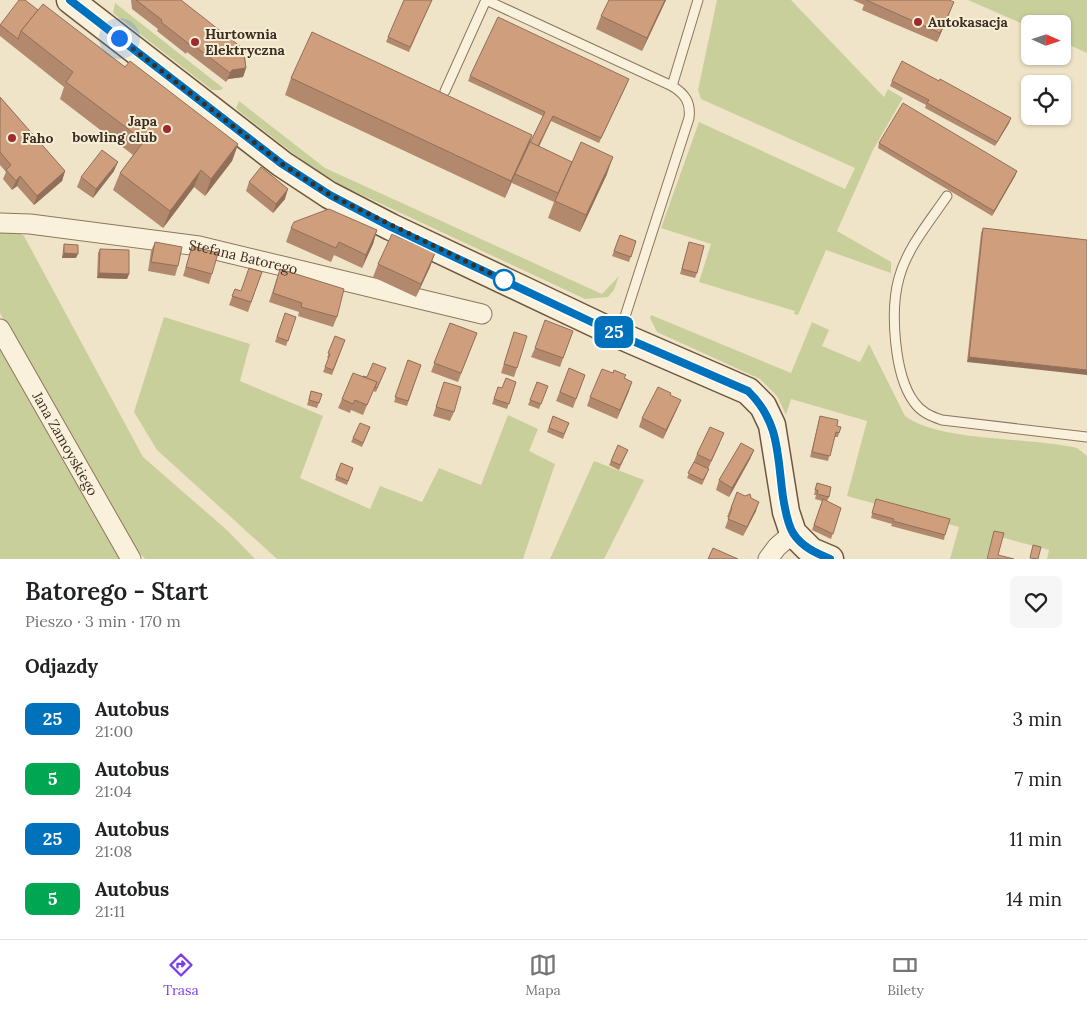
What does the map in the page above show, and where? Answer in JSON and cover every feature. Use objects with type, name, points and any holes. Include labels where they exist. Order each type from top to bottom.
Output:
[{"type":"street","points":[[70,0],[282,164],[330,195],[391,227],[619,335],[748,391],[763,406],[772,425],[786,512],[793,533],[812,551],[830,559]]},
{"type":"street","name":"Stefana Batorego","points":[[0,223],[30,224],[199,246],[482,314]]},
{"type":"street","name":"Jana Zamoyskiego","points":[[0,329],[131,559]]},
{"type":"street","points":[[768,559],[777,547],[793,533]]},
{"type":"lane","points":[[445,91],[486,0],[672,86],[687,99],[690,107],[689,118],[619,335]]},
{"type":"lane","points":[[672,86],[698,0]]},
{"type":"lane","points":[[947,196],[914,246],[899,278],[895,316],[895,348],[913,401],[926,414],[942,420],[1087,437]]},
{"type":"green space","points":[[717,0],[791,0],[884,97],[888,89],[903,98],[873,150],[837,231],[891,262],[891,273],[826,250],[798,315],[794,314],[795,311],[699,282],[711,244],[661,228],[699,122],[845,189],[855,168],[701,99],[698,90]]},
{"type":"green space","points":[[968,0],[1087,0],[1087,53],[1071,46],[1071,15],[1021,15],[1021,23]]},
{"type":"green space","points":[[115,3],[223,88],[221,90],[212,90],[113,13]]},
{"type":"green space","points":[[239,101],[325,168],[602,294],[619,276],[614,290],[608,297],[585,299],[345,187],[312,168],[240,112],[236,108]]},
{"type":"green space","points":[[0,227],[16,231],[24,236],[143,457],[228,531],[255,559],[145,559],[123,534],[0,313]]},
{"type":"green space","points":[[651,315],[791,373],[812,322],[829,330],[822,346],[860,362],[869,344],[905,416],[920,424],[962,435],[1077,448],[1087,456],[1087,559],[1047,559],[1049,550],[993,535],[986,559],[950,559],[959,527],[847,496],[867,421],[791,399],[786,415],[777,396],[760,379],[657,332],[650,318]]},
{"type":"green space","points":[[164,317],[250,344],[240,381],[323,416],[300,478],[370,509],[380,486],[422,502],[439,468],[481,485],[508,415],[538,429],[529,451],[555,464],[523,559],[277,559],[157,450],[134,412]]},
{"type":"green space","points":[[0,348],[121,559],[0,559]]},
{"type":"green space","points":[[594,461],[644,480],[604,559],[550,559]]},
{"type":"building","points":[[19,0],[25,0],[38,10],[21,31],[18,39],[0,25]]},
{"type":"building","name":"Hurtownia Elektryczna","points":[[136,0],[181,0],[246,51],[244,54],[246,68],[232,70],[230,73],[191,43],[189,44]]},
{"type":"building","points":[[404,0],[432,0],[410,47],[388,37]]},
{"type":"building","points":[[609,0],[665,0],[647,38],[601,16]]},
{"type":"building","name":"Autokasacja","points":[[866,0],[949,0],[954,2],[940,33]]},
{"type":"building","points":[[43,4],[125,67],[130,61],[238,144],[211,179],[201,170],[170,211],[120,173],[144,141],[66,82],[73,72],[21,31]]},
{"type":"building","points":[[498,17],[629,79],[601,138],[553,116],[538,146],[530,143],[545,112],[470,76]]},
{"type":"building","points":[[312,32],[532,135],[511,181],[291,78]]},
{"type":"building","points":[[902,61],[939,81],[940,79],[1011,118],[997,142],[927,103],[929,100],[892,81]]},
{"type":"building","name":"Faho","points":[[0,97],[65,171],[37,196],[20,176],[16,181],[6,170],[11,165],[0,152]]},
{"type":"building","points":[[903,103],[1017,171],[994,211],[879,143]]},
{"type":"building","points":[[530,142],[572,162],[558,193],[515,174]]},
{"type":"building","points":[[581,142],[613,157],[586,215],[555,201]]},
{"type":"building","points":[[102,150],[118,162],[96,189],[81,177]]},
{"type":"building","points":[[261,167],[288,189],[276,204],[249,182]]},
{"type":"building","points":[[329,209],[377,230],[366,255],[339,242],[336,248],[291,228],[294,222]]},
{"type":"building","points":[[983,228],[1087,240],[1087,370],[969,357]]},
{"type":"building","points":[[392,234],[435,253],[421,284],[378,264]]},
{"type":"building","points":[[620,235],[636,241],[631,257],[614,251]]},
{"type":"building","points":[[155,242],[182,247],[178,266],[151,262]]},
{"type":"building","points":[[689,242],[704,246],[697,273],[682,269]]},
{"type":"building","points":[[64,244],[78,245],[78,254],[64,253]]},
{"type":"building","points":[[192,246],[218,253],[212,274],[186,267]]},
{"type":"building","points":[[100,249],[129,250],[129,274],[99,273]]},
{"type":"building","points":[[249,268],[262,272],[251,302],[232,296],[235,289],[241,291]]},
{"type":"building","points":[[280,269],[344,289],[337,317],[301,307],[302,303],[273,293]]},
{"type":"building","points":[[285,313],[296,317],[288,341],[277,337]]},
{"type":"building","points":[[545,320],[573,331],[563,358],[535,348]]},
{"type":"building","points":[[450,323],[477,333],[461,373],[434,363]]},
{"type":"building","points":[[514,332],[527,336],[517,368],[504,364]]},
{"type":"building","points":[[335,336],[345,340],[333,370],[325,367]]},
{"type":"building","points":[[408,360],[421,365],[408,401],[395,397]]},
{"type":"building","points":[[373,363],[386,368],[377,388],[375,387],[377,382],[363,377],[367,377]]},
{"type":"building","points":[[569,368],[585,375],[576,399],[560,392]]},
{"type":"building","points":[[602,369],[613,373],[614,370],[626,375],[624,378],[632,382],[620,410],[590,397]]},
{"type":"building","points":[[353,373],[377,382],[367,405],[355,400],[353,404],[342,399]]},
{"type":"building","points":[[506,378],[516,382],[509,404],[494,399],[498,387],[502,388]]},
{"type":"building","points":[[444,382],[461,387],[454,412],[436,407]]},
{"type":"building","points":[[537,382],[548,386],[541,404],[530,400]]},
{"type":"building","points":[[658,387],[681,400],[666,430],[642,418]]},
{"type":"building","points":[[311,391],[322,394],[319,403],[309,400]]},
{"type":"building","points":[[553,416],[569,423],[564,434],[549,428]]},
{"type":"building","points":[[820,416],[838,420],[837,426],[841,427],[839,433],[836,432],[830,456],[812,452]]},
{"type":"building","points":[[360,423],[370,427],[363,443],[353,438]]},
{"type":"building","points":[[710,427],[724,433],[711,461],[697,454]]},
{"type":"building","points":[[741,443],[754,450],[732,488],[719,480]]},
{"type":"building","points":[[618,445],[628,450],[620,465],[611,461]]},
{"type":"building","points":[[694,462],[709,469],[703,480],[688,473]]},
{"type":"building","points":[[341,463],[353,468],[348,481],[336,476]]},
{"type":"building","points":[[817,483],[831,487],[829,497],[817,494],[818,490],[815,490]]},
{"type":"building","points":[[737,492],[745,496],[750,494],[751,498],[759,502],[747,527],[728,519]]},
{"type":"building","points":[[823,499],[841,508],[833,534],[814,525]]},
{"type":"building","points":[[876,499],[950,519],[945,535],[893,521],[894,519],[872,513]]},
{"type":"building","points":[[994,531],[1004,533],[998,555],[1014,559],[987,559]]},
{"type":"building","points":[[1033,545],[1041,547],[1038,559],[1030,558]]},
{"type":"building","points":[[713,548],[738,559],[708,559]]},
{"type":"bus line","name":"25","points":[[70,0],[282,164],[330,195],[391,227],[619,335],[748,391],[763,406],[772,425],[786,512],[793,533],[804,546],[830,559]]},
{"type":"place","name":"Autokasacja","points":[[918,22]]},
{"type":"place","name":"Hurtownia Elektryczna","points":[[195,42]]},
{"type":"place","name":"Japa bowling club","points":[[167,129]]},
{"type":"place","name":"Faho","points":[[12,138]]},
{"type":"route","points":[[119,38],[282,164],[330,195],[391,227],[504,280]]}]
